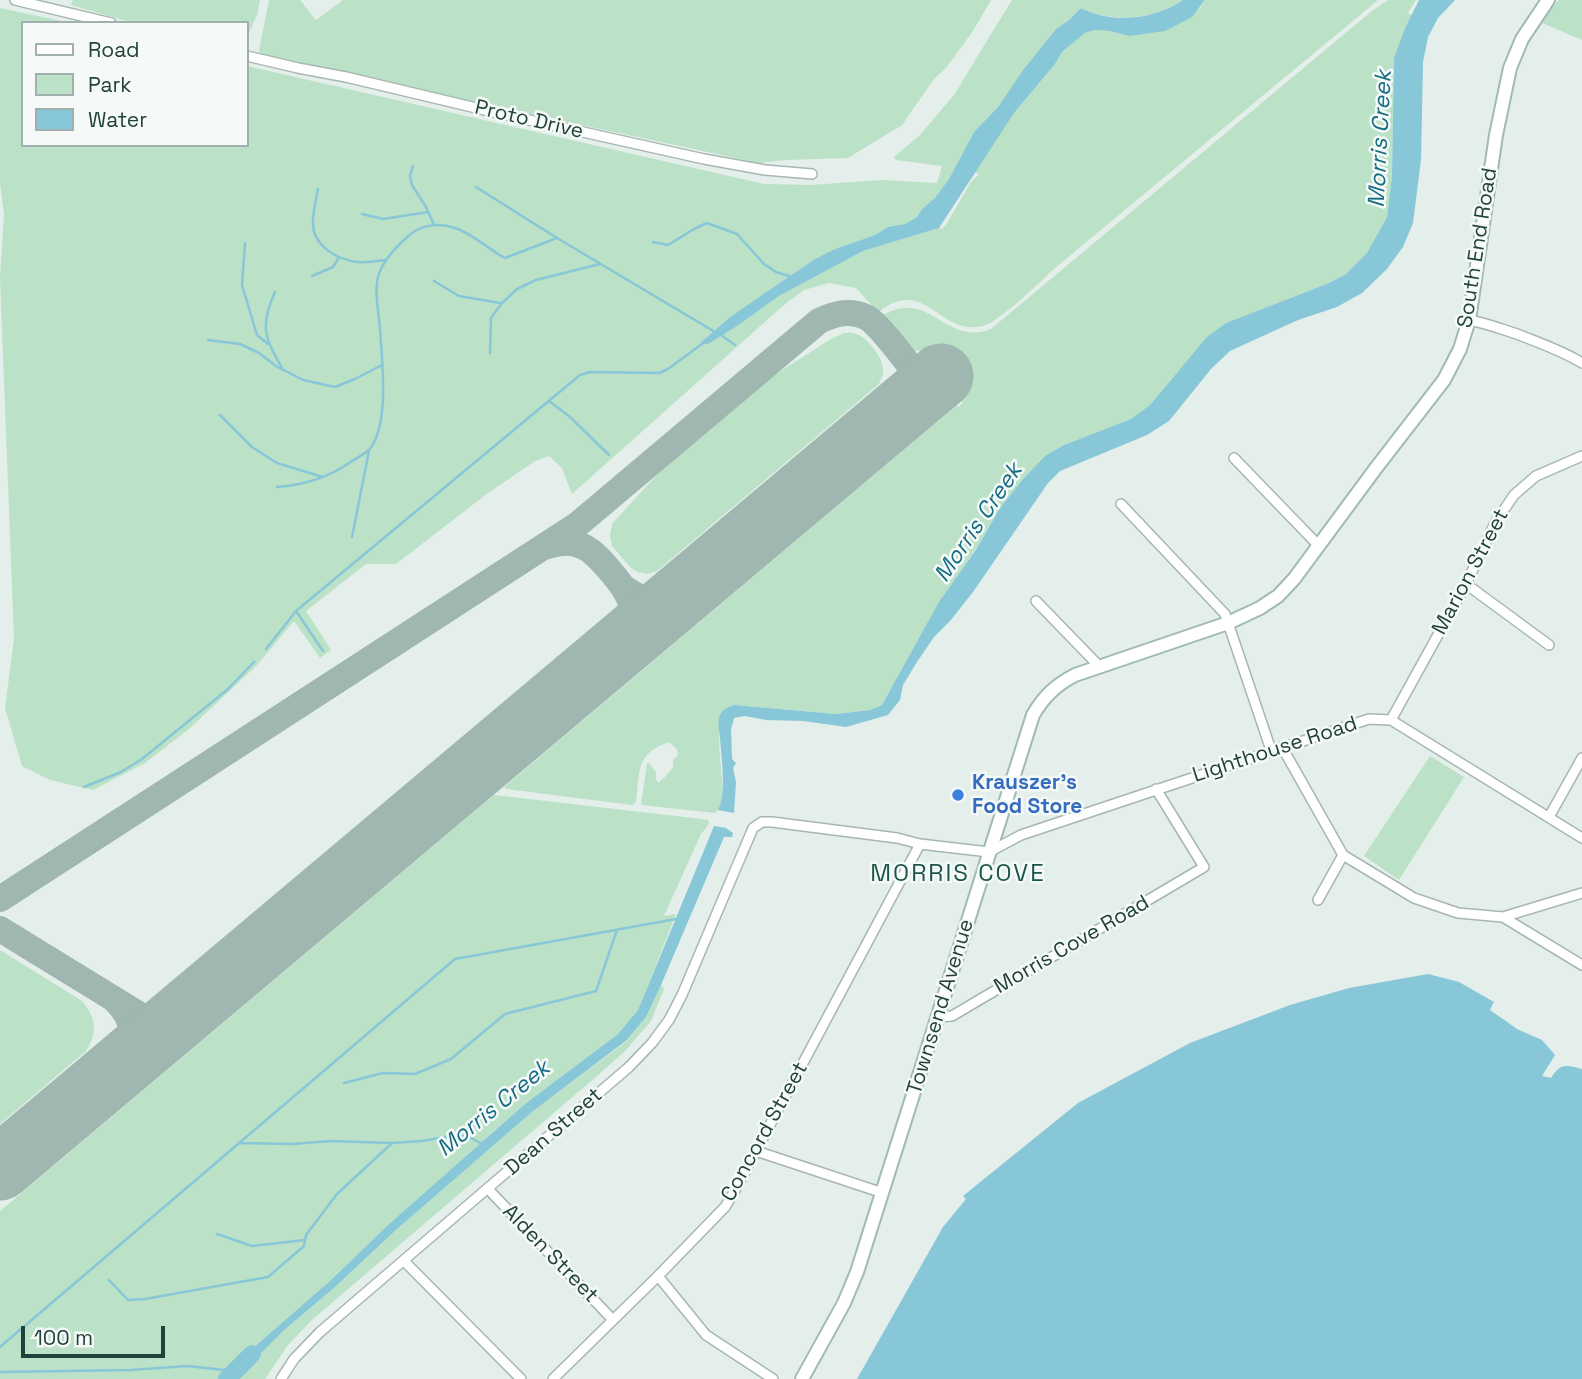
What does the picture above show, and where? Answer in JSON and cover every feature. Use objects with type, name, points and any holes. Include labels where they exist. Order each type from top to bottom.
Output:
[{"type":"main road","name":"South End Road","points":[[1294,579],[1444,380],[1460,349],[1469,320],[1496,135],[1510,68],[1522,39],[1548,0]]},
{"type":"main road","name":"Townsend Avenue","points":[[802,1379],[850,1290],[883,1194],[1032,715],[1043,698],[1055,687],[1076,675],[1228,623],[1278,596],[1294,579]]},
{"type":"street","points":[[15,0],[103,21]]},
{"type":"street","name":"Proto Drive","points":[[248,56],[704,159],[765,170],[812,174]]},
{"type":"street","points":[[1469,320],[1483,322],[1549,346],[1582,363]]},
{"type":"street","name":"Marion Street","points":[[1391,720],[1466,584],[1495,523],[1514,495],[1536,476],[1582,456]]},
{"type":"street","points":[[1234,458],[1319,546]]},
{"type":"street","points":[[1121,504],[1226,614],[1270,750]]},
{"type":"street","points":[[1466,584],[1549,645]]},
{"type":"street","points":[[1036,601],[1099,666]]},
{"type":"street","name":"Lighthouse Road","points":[[989,852],[1021,835],[1270,750],[1369,719],[1391,720]]},
{"type":"street","points":[[1391,720],[1582,838]]},
{"type":"street","points":[[1282,747],[1343,855],[1414,898],[1458,912],[1503,917],[1582,893]]},
{"type":"street","points":[[1549,817],[1582,758]]},
{"type":"street","name":"Morris Cove Road","points":[[938,1017],[952,1016],[1204,867],[1156,789]]},
{"type":"street","name":"Dean Street","points":[[281,1379],[294,1359],[320,1332],[629,1067],[652,1043],[669,1020],[753,828],[762,822],[772,822],[898,838],[920,844]]},
{"type":"street","points":[[920,844],[989,852]]},
{"type":"street","name":"Concord Street","points":[[553,1379],[725,1207],[920,844]]},
{"type":"street","points":[[1318,900],[1343,855]]},
{"type":"street","points":[[1503,917],[1582,965]]},
{"type":"street","points":[[756,1151],[883,1194]]},
{"type":"street","name":"Alden Street","points":[[488,1189],[613,1320]]},
{"type":"street","points":[[404,1261],[522,1379]]},
{"type":"street","points":[[658,1276],[706,1335],[773,1379]]},
{"type":"green space","points":[[73,0],[260,0],[248,35],[248,21],[127,21],[71,5]]},
{"type":"green space","points":[[269,0],[300,0],[316,20],[343,0],[991,0],[973,31],[946,68],[934,79],[902,125],[848,158],[759,163],[264,57],[259,51]]},
{"type":"green space","points":[[1012,0],[1183,0],[1159,12],[1133,17],[1106,16],[1081,8],[1056,29],[998,107],[974,132],[949,179],[917,217],[815,259],[729,318],[701,342],[740,324],[779,296],[863,251],[942,229],[971,182],[979,174],[974,172],[1014,113],[1062,52],[1085,33],[1094,30],[1110,31],[1129,36],[1200,8],[1205,0],[1378,0],[990,323],[968,327],[954,323],[921,303],[909,300],[895,302],[878,312],[856,288],[829,283],[804,290],[572,494],[562,468],[549,456],[535,461],[488,493],[396,564],[366,564],[306,611],[331,650],[320,658],[294,621],[257,665],[189,729],[145,763],[93,790],[50,780],[22,766],[5,708],[14,639],[0,278],[4,214],[0,184],[0,8],[62,21],[21,21],[21,147],[248,147],[248,66],[764,184],[811,185],[882,180],[937,183],[942,166],[896,160],[894,157],[919,136],[954,95]]},
{"type":"green space","points":[[1388,0],[1416,0],[1408,13],[1412,15],[1394,58],[1392,176],[1387,217],[1367,253],[1346,274],[1329,283],[1226,323],[1181,368],[1150,405],[1131,419],[1064,445],[1045,456],[1000,508],[940,602],[882,705],[870,710],[836,714],[734,705],[726,710],[719,734],[721,805],[715,813],[641,805],[647,763],[656,772],[658,783],[673,767],[673,760],[678,752],[669,742],[650,752],[645,758],[639,773],[636,802],[632,805],[504,787],[957,405],[958,407],[963,403],[918,350],[913,352],[883,315],[899,309],[913,308],[961,331],[991,329]]},
{"type":"green space","points":[[1559,0],[1582,0],[1582,40],[1540,22]]},
{"type":"green space","points":[[844,333],[860,336],[877,353],[883,370],[879,384],[657,571],[647,574],[631,568],[612,546],[612,524],[663,468],[773,376]]},
{"type":"green space","points":[[1430,756],[1464,777],[1399,880],[1364,856]]},
{"type":"green space","points":[[494,795],[702,819],[708,820],[709,824],[701,834],[664,916],[676,914],[638,1010],[618,1034],[525,1104],[389,1224],[283,1331],[532,1112],[627,1041],[646,1017],[661,985],[664,989],[651,1021],[625,1051],[597,1076],[313,1319],[288,1345],[265,1379],[0,1379],[0,1211]]},
{"type":"green space","points":[[0,950],[82,1001],[93,1019],[94,1031],[86,1051],[0,1124]]},
{"type":"water","points":[[1183,0],[1205,0],[1192,17],[1165,31],[1129,36],[1094,30],[1085,33],[1062,52],[1014,113],[939,228],[863,251],[779,296],[708,344],[700,343],[729,318],[815,259],[917,217],[949,179],[974,132],[998,107],[1056,29],[1081,8],[1106,16],[1133,18],[1159,12]]},
{"type":"water","points":[[1419,0],[1455,0],[1438,18],[1428,37],[1423,62],[1421,160],[1413,223],[1403,247],[1387,269],[1362,293],[1337,307],[1298,320],[1230,351],[1211,369],[1169,421],[1147,435],[1060,471],[1048,483],[973,592],[934,637],[903,685],[900,700],[888,715],[846,727],[745,716],[734,718],[731,730],[732,759],[736,763],[733,768],[736,782],[734,813],[718,810],[723,785],[718,723],[724,710],[734,705],[836,714],[870,710],[882,705],[939,602],[975,551],[1000,508],[1045,456],[1064,445],[1131,419],[1150,405],[1207,337],[1226,323],[1329,283],[1346,274],[1367,253],[1387,217],[1392,176],[1394,58]]},
{"type":"water","points":[[714,826],[726,828],[733,833],[732,837],[724,837],[646,1017],[627,1040],[532,1112],[283,1331],[242,1372],[234,1371],[235,1364],[525,1104],[618,1034],[638,1010]]},
{"type":"water","points":[[1428,974],[1459,982],[1494,1002],[1490,1010],[1517,1029],[1542,1040],[1555,1055],[1542,1076],[1551,1078],[1564,1066],[1582,1069],[1582,1379],[857,1379],[943,1227],[966,1199],[963,1196],[1078,1103],[1190,1043],[1290,1005],[1349,988]]},
{"type":"waterway","points":[[413,166],[410,176],[412,185],[434,225]]},
{"type":"waterway","points":[[476,187],[715,332]]},
{"type":"waterway","points":[[318,189],[313,222],[321,244],[334,255],[350,261],[386,260]]},
{"type":"waterway","points":[[362,214],[383,219],[428,212]]},
{"type":"waterway","points":[[653,242],[668,245],[707,223],[737,234],[764,264],[789,276]]},
{"type":"waterway","points":[[277,487],[322,478],[367,452],[376,439],[383,392],[377,283],[386,261],[406,238],[422,228],[448,226],[461,230],[505,258],[557,238]]},
{"type":"waterway","points":[[245,243],[242,285],[257,335],[268,344]]},
{"type":"waterway","points":[[312,276],[333,267],[338,259]]},
{"type":"waterway","points":[[490,353],[491,318],[517,289],[536,280],[600,264]]},
{"type":"waterway","points":[[434,281],[459,296],[500,303]]},
{"type":"waterway","points":[[275,292],[267,314],[266,332],[283,370]]},
{"type":"waterway","points":[[721,335],[735,345]]},
{"type":"waterway","points":[[208,340],[240,344],[303,380],[335,387],[382,365]]},
{"type":"waterway","points":[[266,649],[296,611],[580,375],[590,372],[659,373],[706,341]]},
{"type":"waterway","points":[[549,401],[570,417],[609,455]]},
{"type":"waterway","points":[[220,415],[252,447],[277,463],[323,477]]},
{"type":"waterway","points":[[352,537],[369,451]]},
{"type":"waterway","points":[[296,611],[323,651]]},
{"type":"waterway","points":[[84,787],[121,772],[142,759],[228,689],[254,662]]},
{"type":"waterway","points":[[0,1347],[455,959],[676,919]]},
{"type":"waterway","points":[[344,1083],[383,1073],[415,1074],[451,1059],[505,1014],[596,991],[617,930]]},
{"type":"waterway","points":[[239,1143],[392,1143],[458,1135],[482,1144]]},
{"type":"waterway","points":[[109,1280],[128,1300],[268,1277],[304,1246],[306,1235],[337,1194],[392,1143]]},
{"type":"waterway","points":[[217,1234],[252,1246],[305,1240]]},
{"type":"waterway","name":"Morris Creek","points":[[227,1379],[252,1354]]},
{"type":"waterway","points":[[0,1372],[131,1370],[187,1366],[234,1371]]},
{"type":"taxiway","points":[[0,899],[577,525],[819,321],[842,313],[866,317],[888,339],[927,388]]},
{"type":"taxiway","points":[[547,546],[568,543],[584,547],[598,558],[624,588],[631,611],[624,643]]},
{"type":"taxiway","points":[[622,586],[637,596],[650,599],[665,599],[682,594]]},
{"type":"taxiway","points":[[0,929],[140,1015],[158,1018],[186,1012]]},
{"type":"taxiway","points":[[114,999],[127,1015],[132,1030],[122,1065]]},
{"type":"runway","points":[[0,1168],[941,376]]},
{"type":"place","name":"Krauszer's Food Store","points":[[958,795]]},
{"type":"district","name":"MORRIS COVE","points":[[958,874]]}]
